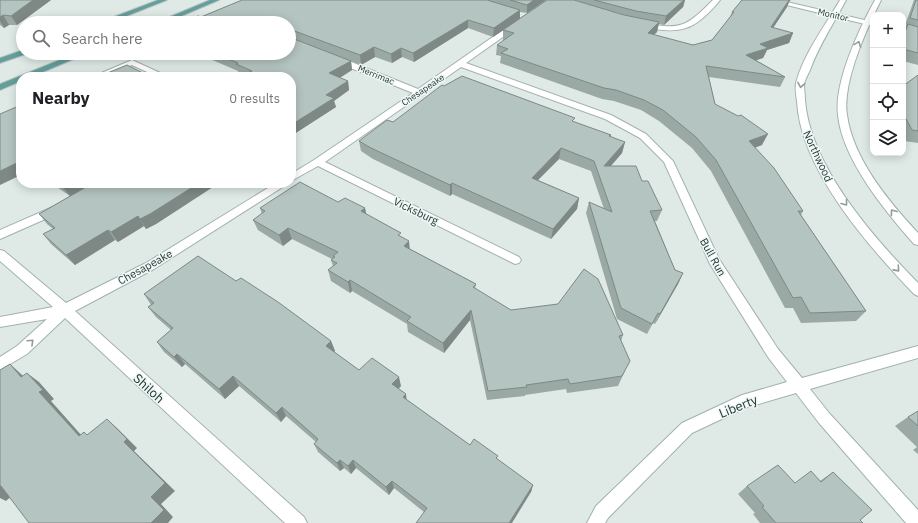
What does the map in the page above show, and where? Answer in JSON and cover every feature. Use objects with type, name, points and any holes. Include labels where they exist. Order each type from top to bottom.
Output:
[{"type":"main road","points":[[121,16],[164,0]]},
{"type":"main road","points":[[176,16],[216,0]]},
{"type":"main road","points":[[0,61],[16,55]]},
{"type":"main road","points":[[36,72],[66,60]]},
{"type":"main road","points":[[0,86],[16,80]]},
{"type":"street","points":[[631,21],[665,29],[684,28],[691,25],[717,0]]},
{"type":"street","name":"Monitor","points":[[769,0],[870,24]]},
{"type":"street","name":"Northwood","points":[[843,0],[810,59],[800,85],[800,114],[809,141],[831,185],[877,246],[918,291]]},
{"type":"street","points":[[874,12],[878,0]]},
{"type":"street","name":"Chesapeake","points":[[296,175],[318,162],[522,22]]},
{"type":"street","points":[[870,24],[845,80],[842,114],[849,143],[868,177],[896,216],[918,241]]},
{"type":"street","name":"Merrimac","points":[[331,57],[419,92]]},
{"type":"street","points":[[108,72],[132,62],[154,72]]},
{"type":"street","name":"Bull Run","points":[[461,64],[608,117],[643,136],[668,162],[714,261],[773,353],[824,418],[918,523]]},
{"type":"street","name":"Vicksburg","points":[[318,162],[515,260]]},
{"type":"street","name":"Chesapeake","points":[[0,364],[22,350],[65,310],[150,266],[276,188]]},
{"type":"street","points":[[0,235],[65,205]]},
{"type":"street","name":"Shiloh","points":[[0,254],[65,310],[298,523]]},
{"type":"street","name":"Chesapeake","points":[[0,322],[65,310]]},
{"type":"street","name":"Liberty","points":[[596,523],[602,512],[687,428],[742,402],[918,352]]},
{"type":"building","points":[[0,0],[33,0],[11,16],[3,15],[0,17]]},
{"type":"building","points":[[242,0],[487,0],[520,10],[494,28],[468,20],[413,53],[401,48],[391,54],[374,47],[360,55],[296,32],[296,16],[203,16]]},
{"type":"building","points":[[510,0],[534,0],[527,5]]},
{"type":"building","points":[[547,0],[574,0],[624,15],[659,22],[648,33],[693,45],[712,40],[742,0],[789,0],[771,27],[793,33],[760,44],[768,48],[746,55],[785,77],[706,66],[715,104],[738,116],[741,115],[768,134],[749,141],[774,168],[803,211],[798,211],[866,311],[810,313],[801,297],[793,298],[716,160],[696,137],[663,110],[644,100],[616,90],[604,88],[501,53],[508,49],[497,45],[514,33],[503,30]]},
{"type":"building","points":[[594,0],[684,0],[666,16],[636,11]]},
{"type":"building","points":[[916,0],[918,0],[918,20],[910,18]]},
{"type":"building","points":[[908,24],[918,27],[918,53],[906,50],[906,30]]},
{"type":"building","points":[[296,40],[351,61],[329,73],[348,81],[326,95],[334,98],[296,122],[296,72],[250,72],[252,71],[236,64],[238,63],[231,60],[296,60]]},
{"type":"building","points":[[127,65],[141,72],[110,72]]},
{"type":"building","points":[[918,75],[918,131],[912,130],[906,119],[906,84]]},
{"type":"building","points":[[462,76],[575,118],[572,121],[611,135],[609,136],[625,142],[604,166],[636,166],[642,181],[648,181],[662,210],[650,211],[675,270],[683,273],[660,314],[658,313],[652,324],[621,308],[589,202],[612,212],[594,161],[561,148],[532,178],[579,198],[553,229],[452,183],[450,185],[359,141],[387,120],[393,122],[442,85],[444,86]]},
{"type":"building","points":[[16,107],[16,163],[0,171],[0,114]]},
{"type":"building","points":[[300,182],[338,202],[345,198],[365,208],[361,211],[401,233],[398,235],[409,241],[404,246],[476,284],[473,287],[511,310],[558,304],[584,269],[598,279],[623,335],[619,336],[630,361],[622,376],[570,384],[568,379],[526,385],[527,387],[488,391],[471,310],[443,343],[407,321],[411,317],[350,280],[348,282],[328,270],[337,263],[331,260],[338,252],[288,228],[279,235],[253,220],[265,211],[260,208],[291,188],[296,188],[296,185]]},
{"type":"building","points":[[84,188],[191,188],[150,214],[140,219],[138,216],[111,232],[108,230],[66,255],[43,234],[55,228],[39,214]]},
{"type":"building","points":[[198,256],[236,281],[241,278],[278,302],[331,341],[326,346],[359,370],[372,358],[399,377],[392,384],[406,394],[403,397],[470,445],[474,439],[498,456],[496,458],[533,485],[509,523],[416,523],[427,508],[392,481],[386,487],[353,460],[348,466],[340,460],[337,463],[314,444],[318,439],[282,407],[276,413],[233,376],[219,389],[177,354],[174,357],[157,342],[173,328],[148,307],[154,303],[144,294]]},
{"type":"building","points":[[10,364],[21,377],[27,373],[43,390],[39,392],[79,436],[84,432],[87,435],[107,419],[127,439],[124,442],[165,483],[151,497],[164,510],[151,523],[29,523],[0,486],[0,370]]},
{"type":"building","points":[[918,411],[918,426],[908,417]]},
{"type":"building","points":[[778,465],[795,483],[811,471],[821,482],[833,472],[872,510],[860,520],[863,523],[776,523],[747,486]]}]
